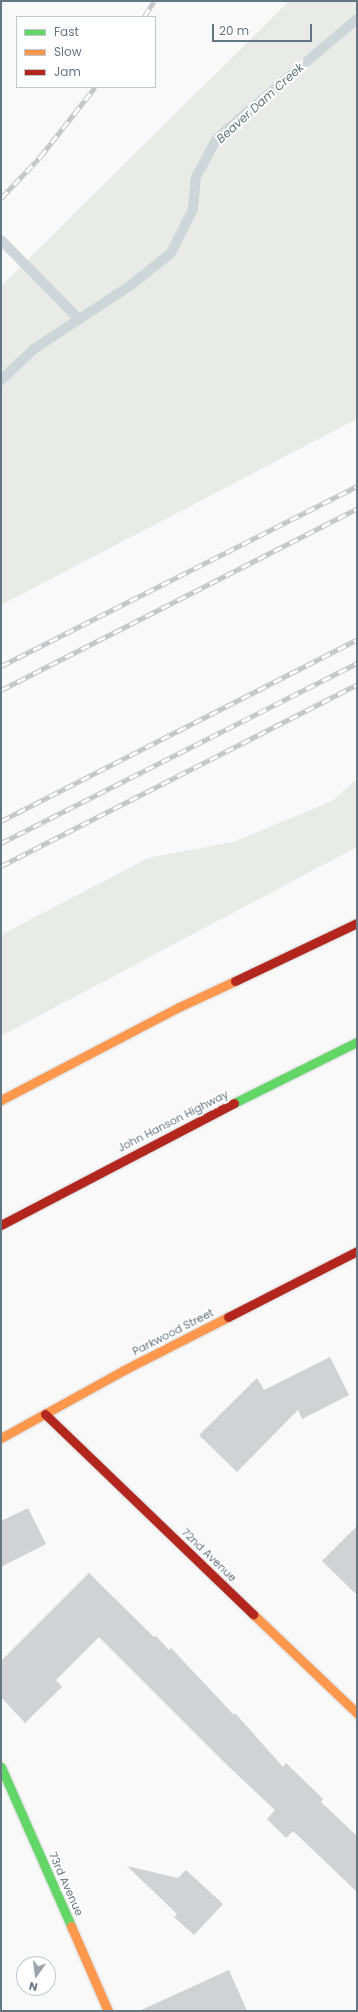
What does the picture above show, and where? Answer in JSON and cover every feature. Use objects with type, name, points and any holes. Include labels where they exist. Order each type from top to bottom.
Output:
[{"type":"main road","points":[[1,1100],[178,1007],[357,923]]},
{"type":"main road","name":"John Hanson Highway","points":[[1,1225],[192,1124],[357,1042]]},
{"type":"main road","name":"Parkwood Street","points":[[1,1438],[124,1370],[357,1250]]},
{"type":"main road","name":"72nd Avenue","points":[[45,1414],[357,1713]]},
{"type":"main road","name":"73rd Avenue","points":[[1,1767],[108,2011]]},
{"type":"shaded area","points":[[289,1],[357,1],[357,419],[1,605],[1,286]]},
{"type":"shaded area","points":[[357,779],[357,847],[1,1036],[1,935],[148,858],[233,842],[332,801]]},
{"type":"building","points":[[330,1357],[349,1395],[302,1419],[298,1410],[237,1472],[199,1435],[257,1378],[264,1390]]},
{"type":"building","points":[[28,1508],[46,1544],[1,1567],[1,1521]]},
{"type":"building","points":[[357,1526],[357,1595],[322,1561]]},
{"type":"building","points":[[89,1573],[154,1637],[156,1636],[169,1650],[171,1648],[234,1715],[235,1713],[283,1767],[286,1763],[323,1799],[321,1802],[357,1836],[357,1892],[293,1831],[286,1838],[267,1819],[275,1810],[228,1766],[99,1637],[56,1680],[62,1687],[25,1723],[1,1697],[1,1661]]},
{"type":"building","points":[[127,1866],[178,1878],[186,1870],[223,1904],[194,1935],[174,1917],[177,1914]]},
{"type":"building","points":[[229,1970],[247,2011],[139,2011]]},
{"type":"waterway","name":"Beaver Dam Creek","points":[[1,380],[34,349],[131,285],[171,253],[193,209],[196,177],[217,138],[357,19]]},
{"type":"waterway","points":[[1,240],[79,319]]},
{"type":"railway","points":[[145,16],[154,1]]},
{"type":"railway","points":[[1,198],[40,157],[94,88]]},
{"type":"railway","points":[[1,666],[357,486]]},
{"type":"railway","points":[[1,690],[357,509]]},
{"type":"railway","points":[[1,821],[357,640]]},
{"type":"railway","points":[[1,843],[357,663]]},
{"type":"railway","points":[[1,866],[357,685]]},
{"type":"traffic: fast","points":[[234,1103],[357,1042]]},
{"type":"traffic: fast","points":[[1,1767],[71,1926]]},
{"type":"traffic: slow","points":[[1,1100],[179,1007],[235,981]]},
{"type":"traffic: slow","points":[[1,1438],[124,1370],[228,1317]]},
{"type":"traffic: slow","points":[[253,1614],[357,1713]]},
{"type":"traffic: slow","points":[[71,1926],[108,2011]]},
{"type":"traffic: jam","points":[[235,981],[357,923]]},
{"type":"traffic: jam","points":[[1,1225],[234,1103]]},
{"type":"traffic: jam","points":[[228,1317],[357,1251]]},
{"type":"traffic: jam","points":[[45,1414],[253,1614]]}]
